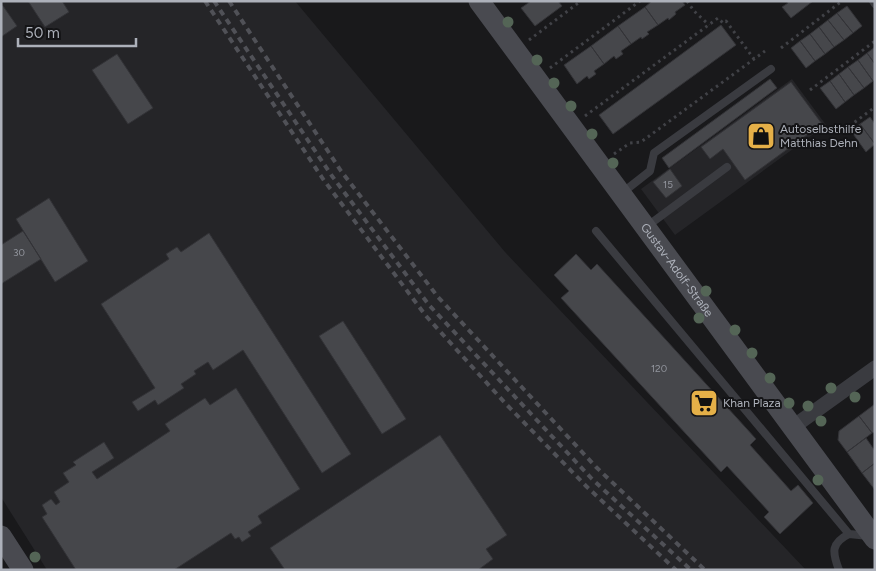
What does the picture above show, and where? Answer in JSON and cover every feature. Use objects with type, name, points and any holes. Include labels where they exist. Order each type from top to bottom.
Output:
[{"type":"street","name":"Gustav-Adolf-Straße","points":[[479,1],[874,538]]},
{"type":"street","points":[[793,427],[875,368]]},
{"type":"street","points":[[1,536],[23,570]]},
{"type":"lane","points":[[620,194],[650,171],[654,153],[771,69]]},
{"type":"lane","points":[[645,227],[727,167]]},
{"type":"lane","points":[[596,231],[849,534]]},
{"type":"lane","points":[[838,570],[834,555],[838,539],[849,534],[874,538]]},
{"type":"path","points":[[514,50],[581,1]]},
{"type":"path","points":[[536,79],[640,1]]},
{"type":"path","points":[[686,1],[694,12],[708,25]]},
{"type":"path","points":[[781,48],[842,1]]},
{"type":"path","points":[[570,126],[718,18],[723,23],[726,20],[754,59]]},
{"type":"path","points":[[810,90],[875,41]]},
{"type":"path","points":[[599,165],[630,143],[641,142],[765,51]]},
{"type":"path","points":[[838,134],[875,107]]},
{"type":"shaded area","points":[[1,1],[295,1],[505,252],[806,570],[47,570],[1,497]]},
{"type":"shaded area","points":[[792,79],[826,125],[675,235],[641,189]]},
{"type":"building","points":[[28,1],[62,1],[69,12],[45,27]]},
{"type":"building","points":[[531,1],[558,1],[562,6],[535,26],[521,8]]},
{"type":"building","points":[[652,1],[682,1],[685,5],[675,12],[676,14],[669,20],[668,18],[658,25],[645,7]]},
{"type":"building","points":[[787,1],[813,1],[791,18],[782,7],[788,3]]},
{"type":"building","points":[[1,3],[17,26],[1,37]]},
{"type":"building","points":[[847,6],[862,26],[853,33],[837,13]]},
{"type":"building","points":[[645,7],[658,25],[647,32],[649,34],[642,39],[641,37],[631,44],[618,26]]},
{"type":"building","points":[[837,13],[853,33],[844,40],[828,20]]},
{"type":"building","points":[[828,20],[844,40],[834,47],[819,27]]},
{"type":"building","points":[[721,25],[736,45],[613,134],[599,115]]},
{"type":"building","points":[[618,26],[631,44],[621,51],[623,54],[616,59],[614,56],[604,64],[591,46]]},
{"type":"building","points":[[819,27],[834,47],[825,54],[810,34]]},
{"type":"building","points":[[810,34],[825,54],[815,61],[800,41]]},
{"type":"building","points":[[800,41],[815,61],[806,68],[791,48]]},
{"type":"building","points":[[591,46],[604,64],[594,71],[596,74],[589,79],[587,76],[577,84],[564,65]]},
{"type":"building","points":[[875,47],[875,64],[867,53]]},
{"type":"building","points":[[867,53],[875,64],[875,79],[873,81],[858,60]]},
{"type":"building","points":[[117,54],[153,108],[128,124],[92,70]]},
{"type":"building","points":[[858,60],[873,81],[864,88],[848,67]]},
{"type":"building","points":[[848,67],[864,88],[854,95],[839,74]]},
{"type":"building","points":[[839,74],[854,95],[845,102],[830,81]]},
{"type":"building","points":[[770,79],[777,88],[669,168],[662,158]]},
{"type":"building","points":[[830,81],[845,102],[836,109],[820,88]]},
{"type":"building","name":"Autoselbsthilfe Matthias Dehn","points":[[791,82],[822,124],[745,180],[723,149],[710,159],[701,147]]},
{"type":"building","points":[[870,117],[875,124],[875,144],[860,124]]},
{"type":"building","points":[[860,124],[875,144],[866,152],[851,131]]},
{"type":"building","points":[[670,169],[682,186],[666,198],[653,182]]},
{"type":"building","points":[[49,198],[88,261],[55,282],[16,219]]},
{"type":"building","points":[[23,231],[41,259],[1,284],[1,245]]},
{"type":"building","points":[[209,233],[351,454],[322,473],[243,350],[213,370],[208,362],[194,371],[196,374],[181,384],[184,388],[158,405],[155,400],[138,411],[132,402],[155,388],[101,304],[169,259],[166,254],[177,247],[181,252]]},
{"type":"building","points":[[576,254],[591,270],[597,264],[756,439],[750,445],[791,491],[798,485],[813,503],[780,534],[764,517],[769,512],[727,466],[721,472],[561,298],[569,291],[554,275]]},
{"type":"building","points":[[343,321],[406,419],[382,434],[319,336]]},
{"type":"building","points":[[236,388],[300,489],[258,516],[262,523],[248,532],[251,536],[242,542],[239,537],[235,539],[231,533],[174,570],[76,570],[42,517],[47,514],[42,505],[51,499],[56,505],[60,502],[54,492],[69,482],[63,473],[76,465],[73,462],[104,442],[114,458],[92,472],[97,479],[170,431],[165,424],[205,398],[210,405]]},
{"type":"building","points":[[875,404],[875,432],[872,433],[859,416]]},
{"type":"building","points":[[859,416],[872,433],[847,452],[838,440],[839,431]]},
{"type":"building","points":[[440,435],[507,535],[486,549],[493,559],[478,570],[285,570],[270,548]]},
{"type":"building","points":[[866,438],[875,451],[875,463],[862,473],[847,452]]},
{"type":"building","points":[[875,463],[875,490],[862,473]]},
{"type":"railway","points":[[205,1],[323,179],[426,316],[505,403],[586,486],[676,570]]},
{"type":"railway","points":[[214,1],[332,176],[429,305],[592,479],[691,570]]},
{"type":"railway","points":[[229,1],[341,171],[438,297],[596,467],[705,570]]},
{"type":"place","name":"Autoselbsthilfe Matthias Dehn","points":[[761,136]]},
{"type":"place","name":"Khan Plaza","points":[[704,403]]}]
